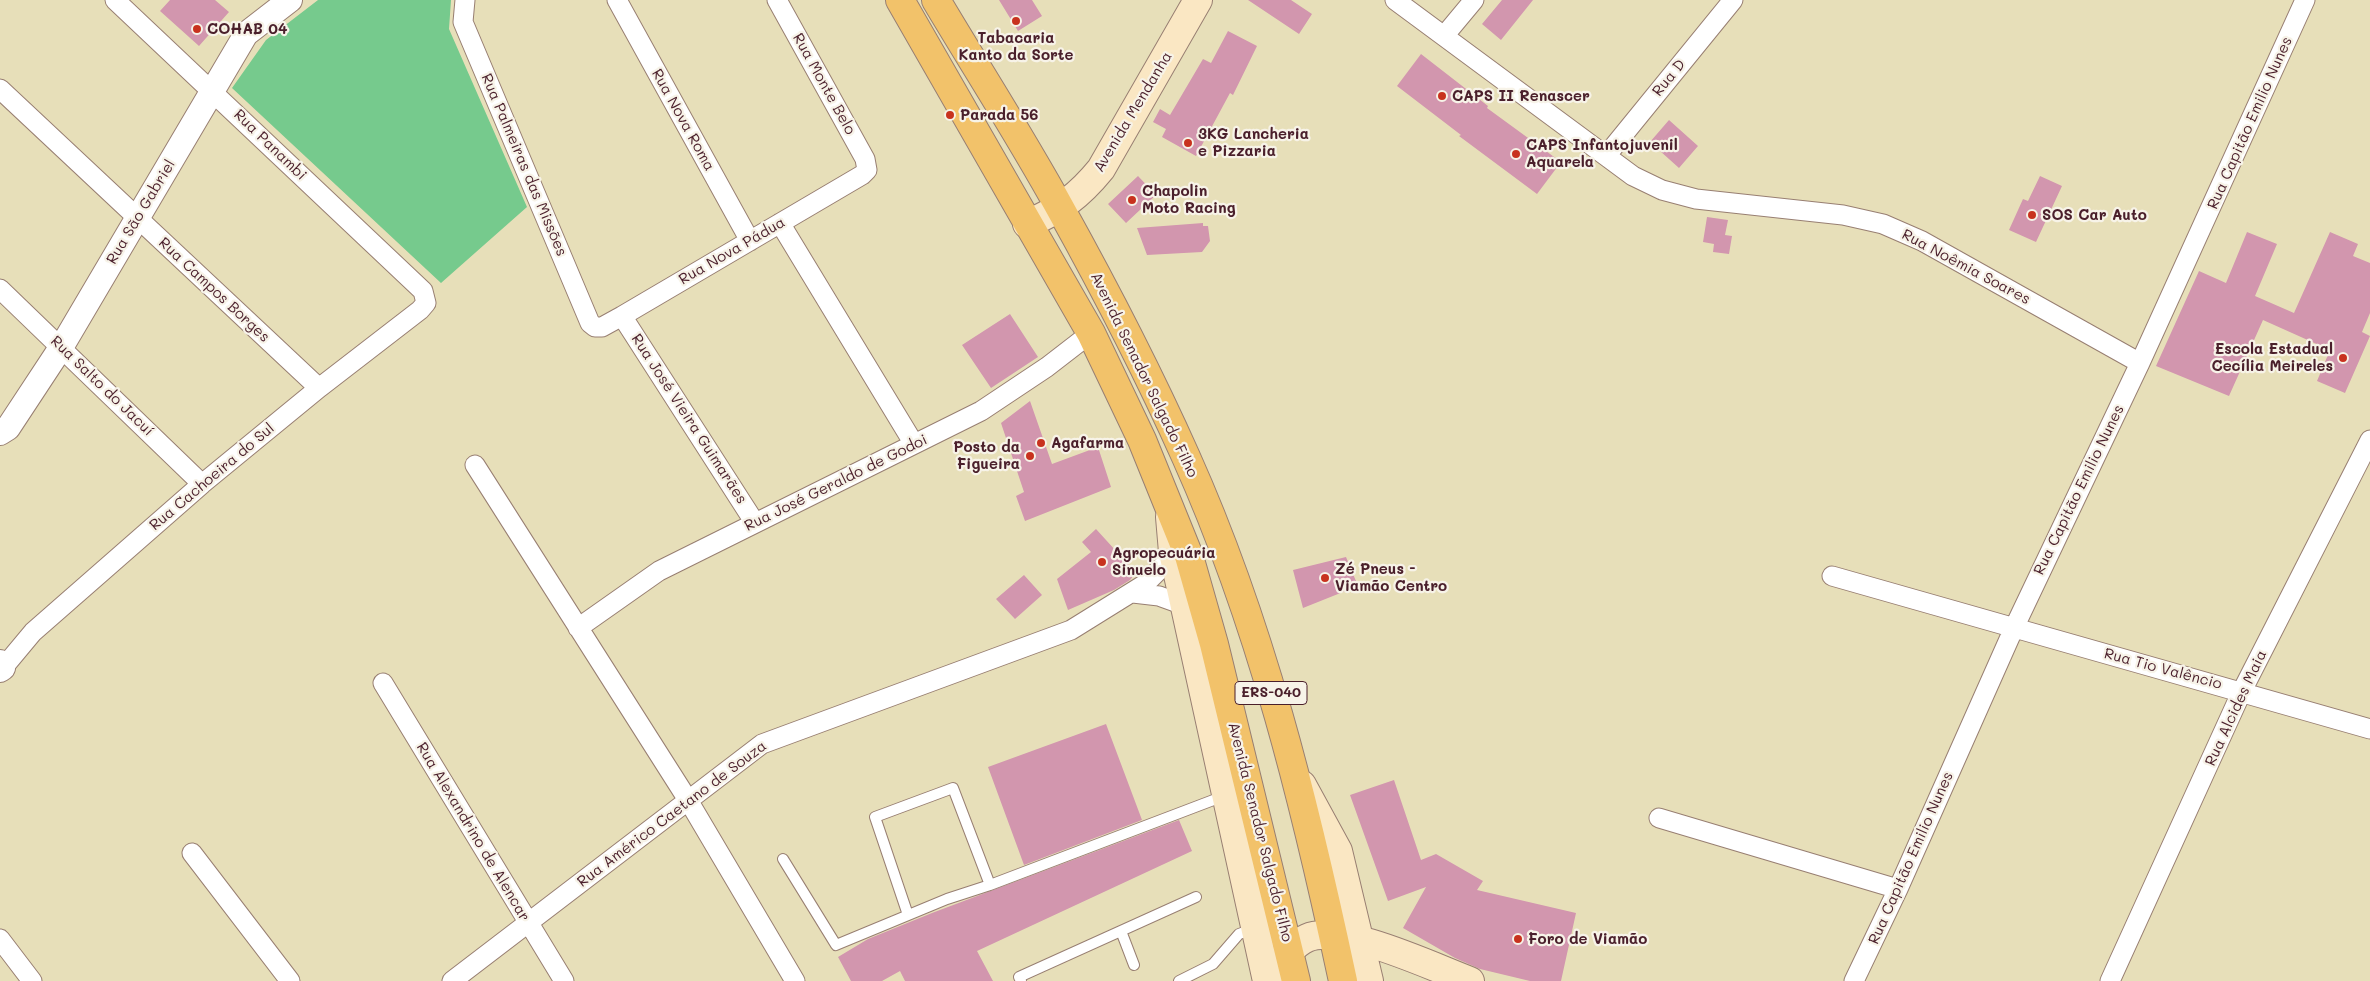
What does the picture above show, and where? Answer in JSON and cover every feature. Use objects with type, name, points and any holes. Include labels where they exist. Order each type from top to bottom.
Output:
[{"type":"main road","name":"Avenida Senador Salgado Filho","points":[[900,0],[1091,333],[1142,440],[1189,556],[1214,644],[1296,981]]},
{"type":"main road","name":"Avenida Senador Salgado Filho","points":[[936,0],[1060,208],[1120,319],[1187,458],[1221,544],[1257,645],[1345,936],[1369,981]]},
{"type":"main road","name":"Avenida Mendanha","points":[[1027,224],[1060,208],[1084,190],[1101,169],[1198,0]]},
{"type":"main road","name":"Avenida Senador Salgado Filho","points":[[1170,511],[1173,552],[1184,606],[1267,981]]},
{"type":"main road","name":"Avenida Senador Salgado Filho","points":[[1296,776],[1338,851],[1350,904],[1345,936],[1343,981]]},
{"type":"main road","points":[[1350,904],[1370,930],[1393,952]]},
{"type":"main road","points":[[1272,981],[1281,962],[1290,950],[1308,937],[1345,936],[1470,981]]},
{"type":"street","name":"Rua Panambi","points":[[115,0],[423,291]]},
{"type":"street","name":"Rua São Gabriel","points":[[0,433],[8,428],[62,346],[246,34],[290,0]]},
{"type":"street","name":"Rua Palmeiras das Missões","points":[[465,0],[463,22],[590,323],[594,327]]},
{"type":"street","name":"Rua Nova Roma","points":[[617,0],[750,241]]},
{"type":"street","name":"Rua Monte Belo","points":[[777,0],[866,159],[867,170]]},
{"type":"street","name":"Rua Noêmia Soares","points":[[1396,0],[1633,176],[1662,190],[1696,198],[1842,215],[1883,224],[1922,241],[2140,363]]},
{"type":"street","points":[[1444,36],[1474,0]]},
{"type":"street","name":"Rua D","points":[[1606,156],[1733,0]]},
{"type":"street","name":"Rua Capitão Emilio Nunes","points":[[1854,981],[1898,889],[2014,628],[2140,363],[2306,0]]},
{"type":"street","name":"Rua Campos Borges","points":[[0,89],[319,388]]},
{"type":"street","name":"Rua Nova Pádua","points":[[594,327],[602,327],[622,316],[862,175],[867,170]]},
{"type":"street","points":[[780,223],[914,444]]},
{"type":"street","name":"Rua Salto do Jacuí","points":[[0,289],[62,346],[202,484]]},
{"type":"street","name":"Rua Cachoeira do Sul","points":[[1,667],[33,632],[202,484],[319,388],[420,310],[426,303],[423,291]]},
{"type":"street","name":"Rua José Vieira Guimarães","points":[[622,316],[755,523]]},
{"type":"street","name":"Rua José Geraldo de Godoi","points":[[578,628],[659,571],[981,411],[1047,367],[1091,333]]},
{"type":"street","name":"Rua Alcides Maia","points":[[2110,981],[2242,691],[2370,440]]},
{"type":"street","points":[[475,465],[688,800],[794,981]]},
{"type":"street","name":"Rua Américo Caetano de Souza","points":[[452,981],[762,744],[1071,630],[1133,593],[1156,574],[1173,552]]},
{"type":"street","name":"Rua Tio Valêncio","points":[[1832,576],[2242,691],[2370,729]]},
{"type":"street","points":[[1133,593],[1159,596],[1184,606]]},
{"type":"street","name":"Rua Alexandrino de Alencar","points":[[383,683],[564,981]]},
{"type":"street","points":[[1659,818],[1898,889]]},
{"type":"street","points":[[192,853],[290,981]]},
{"type":"street","points":[[0,939],[32,981]]},
{"type":"lane","points":[[908,915],[875,817],[953,788],[990,885]]},
{"type":"lane","points":[[783,859],[836,945],[908,915],[1225,795]]},
{"type":"lane","points":[[1021,981],[1019,978],[1196,897]]},
{"type":"lane","points":[[1179,981],[1213,964],[1239,934],[1256,928]]},
{"type":"lane","points":[[1121,931],[1134,965]]},
{"type":"green space","points":[[318,0],[451,0],[449,29],[527,207],[441,283],[232,88],[266,40]]},
{"type":"building","name":"COHAB 04","points":[[170,0],[215,0],[229,12],[199,46],[160,11]]},
{"type":"building","points":[[999,0],[1032,0],[1042,16],[1018,31]]},
{"type":"building","points":[[1248,0],[1291,0],[1312,14],[1299,34]]},
{"type":"building","points":[[1502,0],[1533,0],[1501,40],[1482,24]]},
{"type":"building","points":[[1228,31],[1257,46],[1233,95],[1230,93],[1196,156],[1162,137],[1166,129],[1153,122],[1160,109],[1170,115],[1203,59],[1211,63]]},
{"type":"building","points":[[1421,54],[1488,106],[1487,108],[1561,162],[1537,194],[1459,136],[1461,135],[1397,86]]},
{"type":"building","points":[[1669,120],[1698,146],[1679,168],[1650,142]]},
{"type":"building","name":"Chapolin Moto Racing","points":[[1138,176],[1156,195],[1126,223],[1108,204]]},
{"type":"building","name":"SOS Car Auto","points":[[2040,176],[2062,186],[2036,242],[2009,230],[2023,199],[2028,201]]},
{"type":"building","points":[[1707,217],[1728,220],[1725,235],[1732,236],[1729,254],[1713,252],[1714,244],[1703,242]]},
{"type":"building","points":[[1203,223],[1203,226],[1208,226],[1210,241],[1202,252],[1147,255],[1137,228]]},
{"type":"building","points":[[2247,232],[2277,244],[2255,296],[2294,313],[2330,232],[2358,244],[2353,256],[2370,263],[2370,313],[2362,332],[2370,336],[2345,393],[2317,381],[2330,350],[2263,320],[2229,396],[2156,366],[2199,271],[2226,283]]},
{"type":"building","points":[[1010,314],[1038,357],[991,388],[962,345]]},
{"type":"building","name":"Posto da Figueira","points":[[1030,401],[1052,464],[1098,447],[1111,487],[1025,521],[1016,496],[1024,492],[1001,423]]},
{"type":"building","name":"Agropecuária Sinuelo","points":[[1096,529],[1136,573],[1130,580],[1114,590],[1068,610],[1057,579],[1091,552],[1082,542]]},
{"type":"building","name":"Zé Pneus - Viamão Centro","points":[[1346,557],[1358,586],[1303,608],[1293,570]]},
{"type":"building","points":[[1024,575],[1042,595],[1015,619],[996,599]]},
{"type":"building","points":[[1106,724],[1142,820],[1024,865],[988,767]]},
{"type":"building","points":[[1394,780],[1421,860],[1436,854],[1483,881],[1477,890],[1576,913],[1561,981],[1530,981],[1480,969],[1455,958],[1403,928],[1426,887],[1388,901],[1350,795]]},
{"type":"building","points":[[1179,820],[1192,851],[977,951],[993,981],[905,981],[900,971],[882,981],[851,981],[838,957],[868,939],[932,913]]},
{"type":"place","name":"Tabacaria Kanto da Sorte","points":[[1016,21]]},
{"type":"place","name":"COHAB 04","points":[[197,29]]},
{"type":"place","name":"CAPS II Renascer","points":[[1442,96]]},
{"type":"place","name":"Parada 56","points":[[950,115]]},
{"type":"place","name":"3KG Lancheria e Pizzaria","points":[[1188,143]]},
{"type":"place","name":"CAPS Infantojuvenil Aquarela","points":[[1516,154]]},
{"type":"place","name":"Chapolin Moto Racing","points":[[1132,200]]},
{"type":"place","name":"SOS Car Auto","points":[[2032,215]]},
{"type":"place","name":"Escola Estadual Cecília Meireles","points":[[2343,358]]},
{"type":"place","name":"Agafarma","points":[[1041,443]]},
{"type":"place","name":"Posto da Figueira","points":[[1030,456]]},
{"type":"place","name":"Agropecuária Sinuelo","points":[[1102,562]]},
{"type":"place","name":"Zé Pneus - Viamão Centro","points":[[1325,578]]},
{"type":"place","name":"Foro de Viamão","points":[[1518,939]]}]
